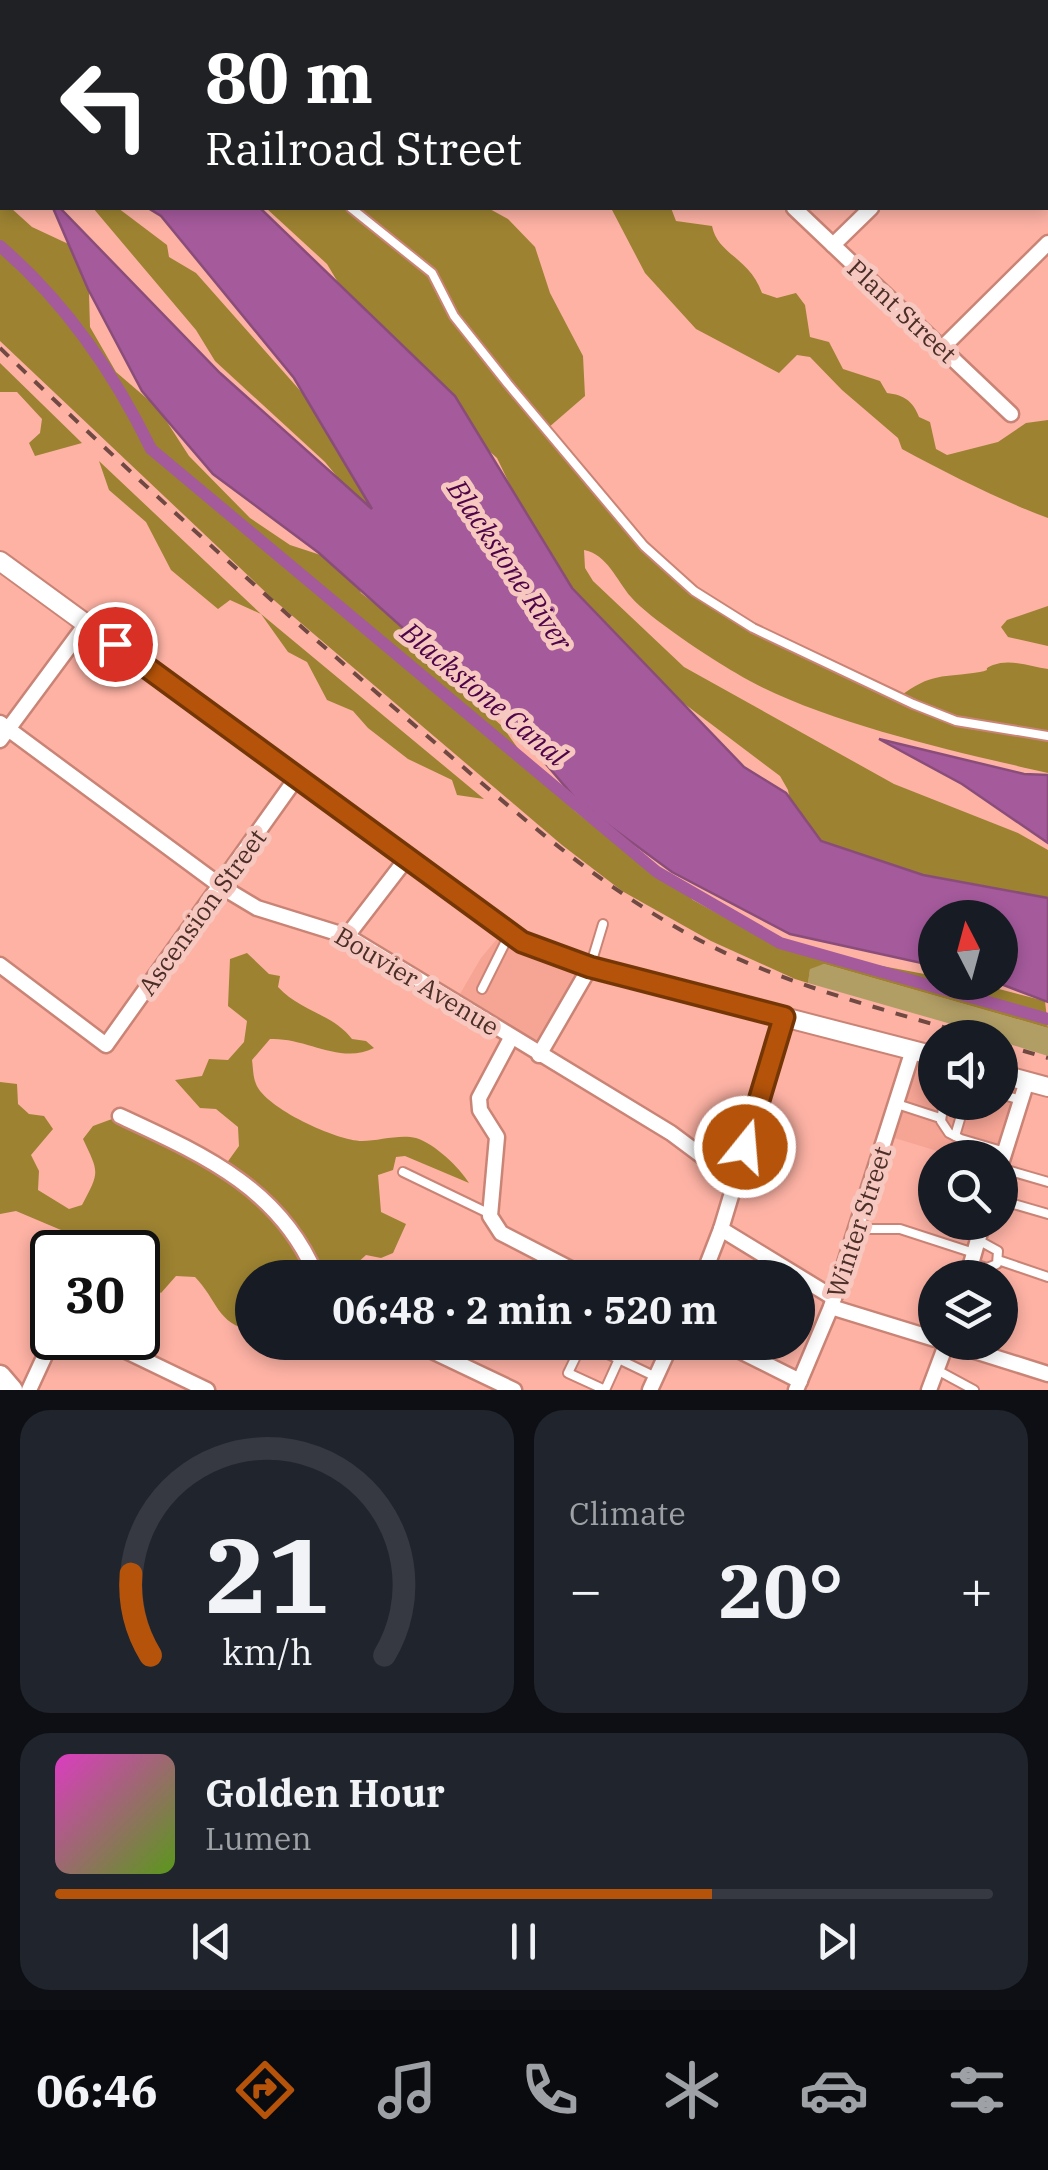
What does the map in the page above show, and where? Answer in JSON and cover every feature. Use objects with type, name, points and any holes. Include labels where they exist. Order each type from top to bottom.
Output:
[{"type":"main road","points":[[0,1376],[12,1390]]},
{"type":"street","name":"Plant Street","points":[[796,210],[1011,414]]},
{"type":"street","points":[[833,246],[869,210]]},
{"type":"street","points":[[942,348],[1048,242]]},
{"type":"street","points":[[0,560],[510,934],[549,954],[590,967],[918,1051]]},
{"type":"street","points":[[3,730],[86,624]]},
{"type":"street","name":"Bouvier Avenue","points":[[3,730],[222,887],[258,908],[347,936],[671,1133],[734,1180]]},
{"type":"street","name":"Ascension Street","points":[[0,965],[106,1045],[297,777]]},
{"type":"street","points":[[347,936],[407,858]]},
{"type":"street","points":[[539,1055],[590,967]]},
{"type":"street","points":[[709,1260],[784,1017]]},
{"type":"street","points":[[510,1038],[479,1098],[480,1110],[497,1137],[490,1214],[495,1229],[554,1260]]},
{"type":"street","name":"Winter Street","points":[[798,1386],[858,1229],[913,1050]]},
{"type":"street","points":[[1018,1079],[1048,1087]]},
{"type":"street","points":[[1009,1140],[1027,1082]]},
{"type":"street","points":[[120,1116],[206,1158],[280,1212],[307,1260]]},
{"type":"street","points":[[721,1229],[833,1302],[918,1333]]},
{"type":"street","points":[[29,1390],[43,1360]]},
{"type":"street","points":[[145,1360],[207,1390]]},
{"type":"street","points":[[451,1360],[514,1390]]},
{"type":"street","points":[[653,1383],[664,1360]]},
{"type":"street","points":[[753,1360],[798,1386]]},
{"type":"street","points":[[929,1390],[940,1360]]},
{"type":"street","points":[[1002,1360],[1048,1374]]},
{"type":"lane","points":[[353,210],[432,273],[454,316],[508,384],[644,546],[694,591],[753,628],[912,704],[956,721],[1048,736]]},
{"type":"lane","points":[[590,967],[603,924]]},
{"type":"lane","points":[[482,990],[510,934]]},
{"type":"lane","points":[[897,1104],[918,1111]]},
{"type":"lane","points":[[942,1120],[954,1136],[967,1140]]},
{"type":"lane","points":[[954,1136],[960,1120]]},
{"type":"lane","points":[[403,1172],[490,1214]]},
{"type":"lane","points":[[1018,1173],[1048,1182]]},
{"type":"lane","points":[[1018,1205],[1048,1214]]},
{"type":"lane","points":[[858,1229],[900,1230],[972,1258],[995,1248],[998,1260]]},
{"type":"lane","points":[[1018,1267],[1048,1277]]},
{"type":"lane","points":[[574,1360],[568,1372],[605,1390],[619,1360]]},
{"type":"lane","points":[[620,1360],[653,1383]]},
{"type":"lane","points":[[937,1370],[974,1390]]},
{"type":"shaded area","points":[[0,210],[13,210],[32,227],[77,248],[88,261],[90,327],[116,372],[158,408],[189,456],[250,518],[290,545],[345,563],[361,593],[428,645],[445,676],[502,726],[537,775],[575,811],[620,847],[663,872],[693,900],[757,935],[824,955],[918,973],[918,991],[824,964],[810,969],[808,983],[795,979],[711,941],[622,891],[562,845],[275,601],[0,341]]},
{"type":"shaded area","points":[[95,210],[121,210],[167,245],[169,257],[196,273],[335,430],[377,509],[352,495],[325,462],[215,361],[196,330]]},
{"type":"shaded area","points":[[268,210],[492,210],[508,219],[535,247],[550,293],[583,356],[585,396],[548,428],[614,512],[690,587],[791,648],[899,697],[929,680],[980,672],[1000,663],[1048,669],[1048,773],[888,733],[768,690],[665,626],[631,597],[605,562],[584,550],[585,568],[593,581],[684,667],[894,784],[1018,833],[1048,850],[1048,910],[1022,894],[971,898],[797,839],[788,790],[780,776],[682,702],[593,619],[516,526],[511,487],[497,458],[467,431],[339,284],[327,264]]},
{"type":"shaded area","points":[[612,210],[672,210],[676,221],[712,226],[715,236],[750,271],[762,293],[777,298],[796,293],[805,305],[810,337],[829,342],[843,369],[880,381],[887,393],[907,400],[919,417],[930,422],[936,449],[947,455],[998,442],[1026,423],[1048,420],[1048,518],[902,449],[898,438],[810,357],[797,355],[779,373],[696,329],[645,273]]},
{"type":"shaded area","points":[[0,363],[82,443],[35,456],[29,443],[40,433],[42,419],[17,392],[0,392]]},
{"type":"shaded area","points":[[99,461],[261,614],[230,600],[218,609],[171,570],[146,522],[109,490]]},
{"type":"shaded area","points":[[1048,606],[1048,646],[1008,637],[1001,627],[1007,620]]},
{"type":"shaded area","points":[[261,614],[484,799],[457,795],[452,780],[408,759],[353,711],[327,700],[307,662],[288,652]]},
{"type":"shaded area","points":[[502,933],[586,968],[543,1051],[502,1038],[453,1006],[481,958]]},
{"type":"shaded area","points":[[247,953],[269,974],[280,976],[278,987],[296,1002],[336,1024],[352,1039],[366,1041],[374,1048],[336,1052],[270,1039],[252,1060],[255,1081],[262,1093],[303,1122],[351,1140],[403,1137],[423,1141],[446,1157],[469,1183],[405,1156],[396,1157],[393,1170],[378,1175],[381,1212],[406,1224],[393,1253],[381,1258],[366,1255],[361,1260],[235,1260],[235,1325],[224,1317],[195,1277],[176,1276],[160,1292],[160,1230],[61,1230],[16,1211],[0,1214],[0,1082],[17,1084],[18,1104],[29,1114],[44,1116],[53,1129],[31,1155],[39,1171],[38,1190],[69,1209],[82,1205],[94,1178],[94,1166],[83,1139],[93,1126],[112,1119],[146,1131],[221,1171],[239,1146],[238,1127],[216,1109],[200,1108],[175,1080],[202,1076],[209,1059],[228,1060],[244,1042],[247,1021],[228,1006],[230,959]]},
{"type":"shaded area","points":[[824,964],[918,991],[918,1000],[950,1000],[1048,1028],[1048,1056],[1018,1047],[1018,1020],[937,1020],[808,983],[810,968]]},
{"type":"shaded area","points":[[1018,994],[1045,1001],[1048,1028],[950,1000],[1018,1000]]},
{"type":"shaded area","points":[[918,1060],[918,1120],[1011,1120],[1005,1140],[918,1140],[918,1145],[888,1136],[912,1061]]},
{"type":"water","name":"Blackstone River","points":[[54,210],[62,210],[220,373],[372,509],[294,378],[161,216],[151,210],[262,210],[455,396],[572,588],[744,767],[786,793],[821,841],[923,875],[1048,898],[1048,1002],[1018,991],[1018,900],[918,900],[918,962],[790,934],[672,872],[581,805],[516,729],[319,553],[213,474],[142,391],[88,289]]},
{"type":"water","points":[[879,739],[1024,774],[1048,775],[1048,843],[962,784]]},
{"type":"waterway","name":"Blackstone Canal","points":[[0,246],[45,290],[86,340],[151,449],[657,872],[780,943],[1048,1019]]},
{"type":"railway","points":[[0,348],[312,636],[593,873],[669,923],[741,960],[919,1020]]},
{"type":"railway","points":[[1018,1049],[1048,1058]]},
{"type":"route","points":[[115,644],[522,942],[590,967],[784,1017],[745,1147]]}]
